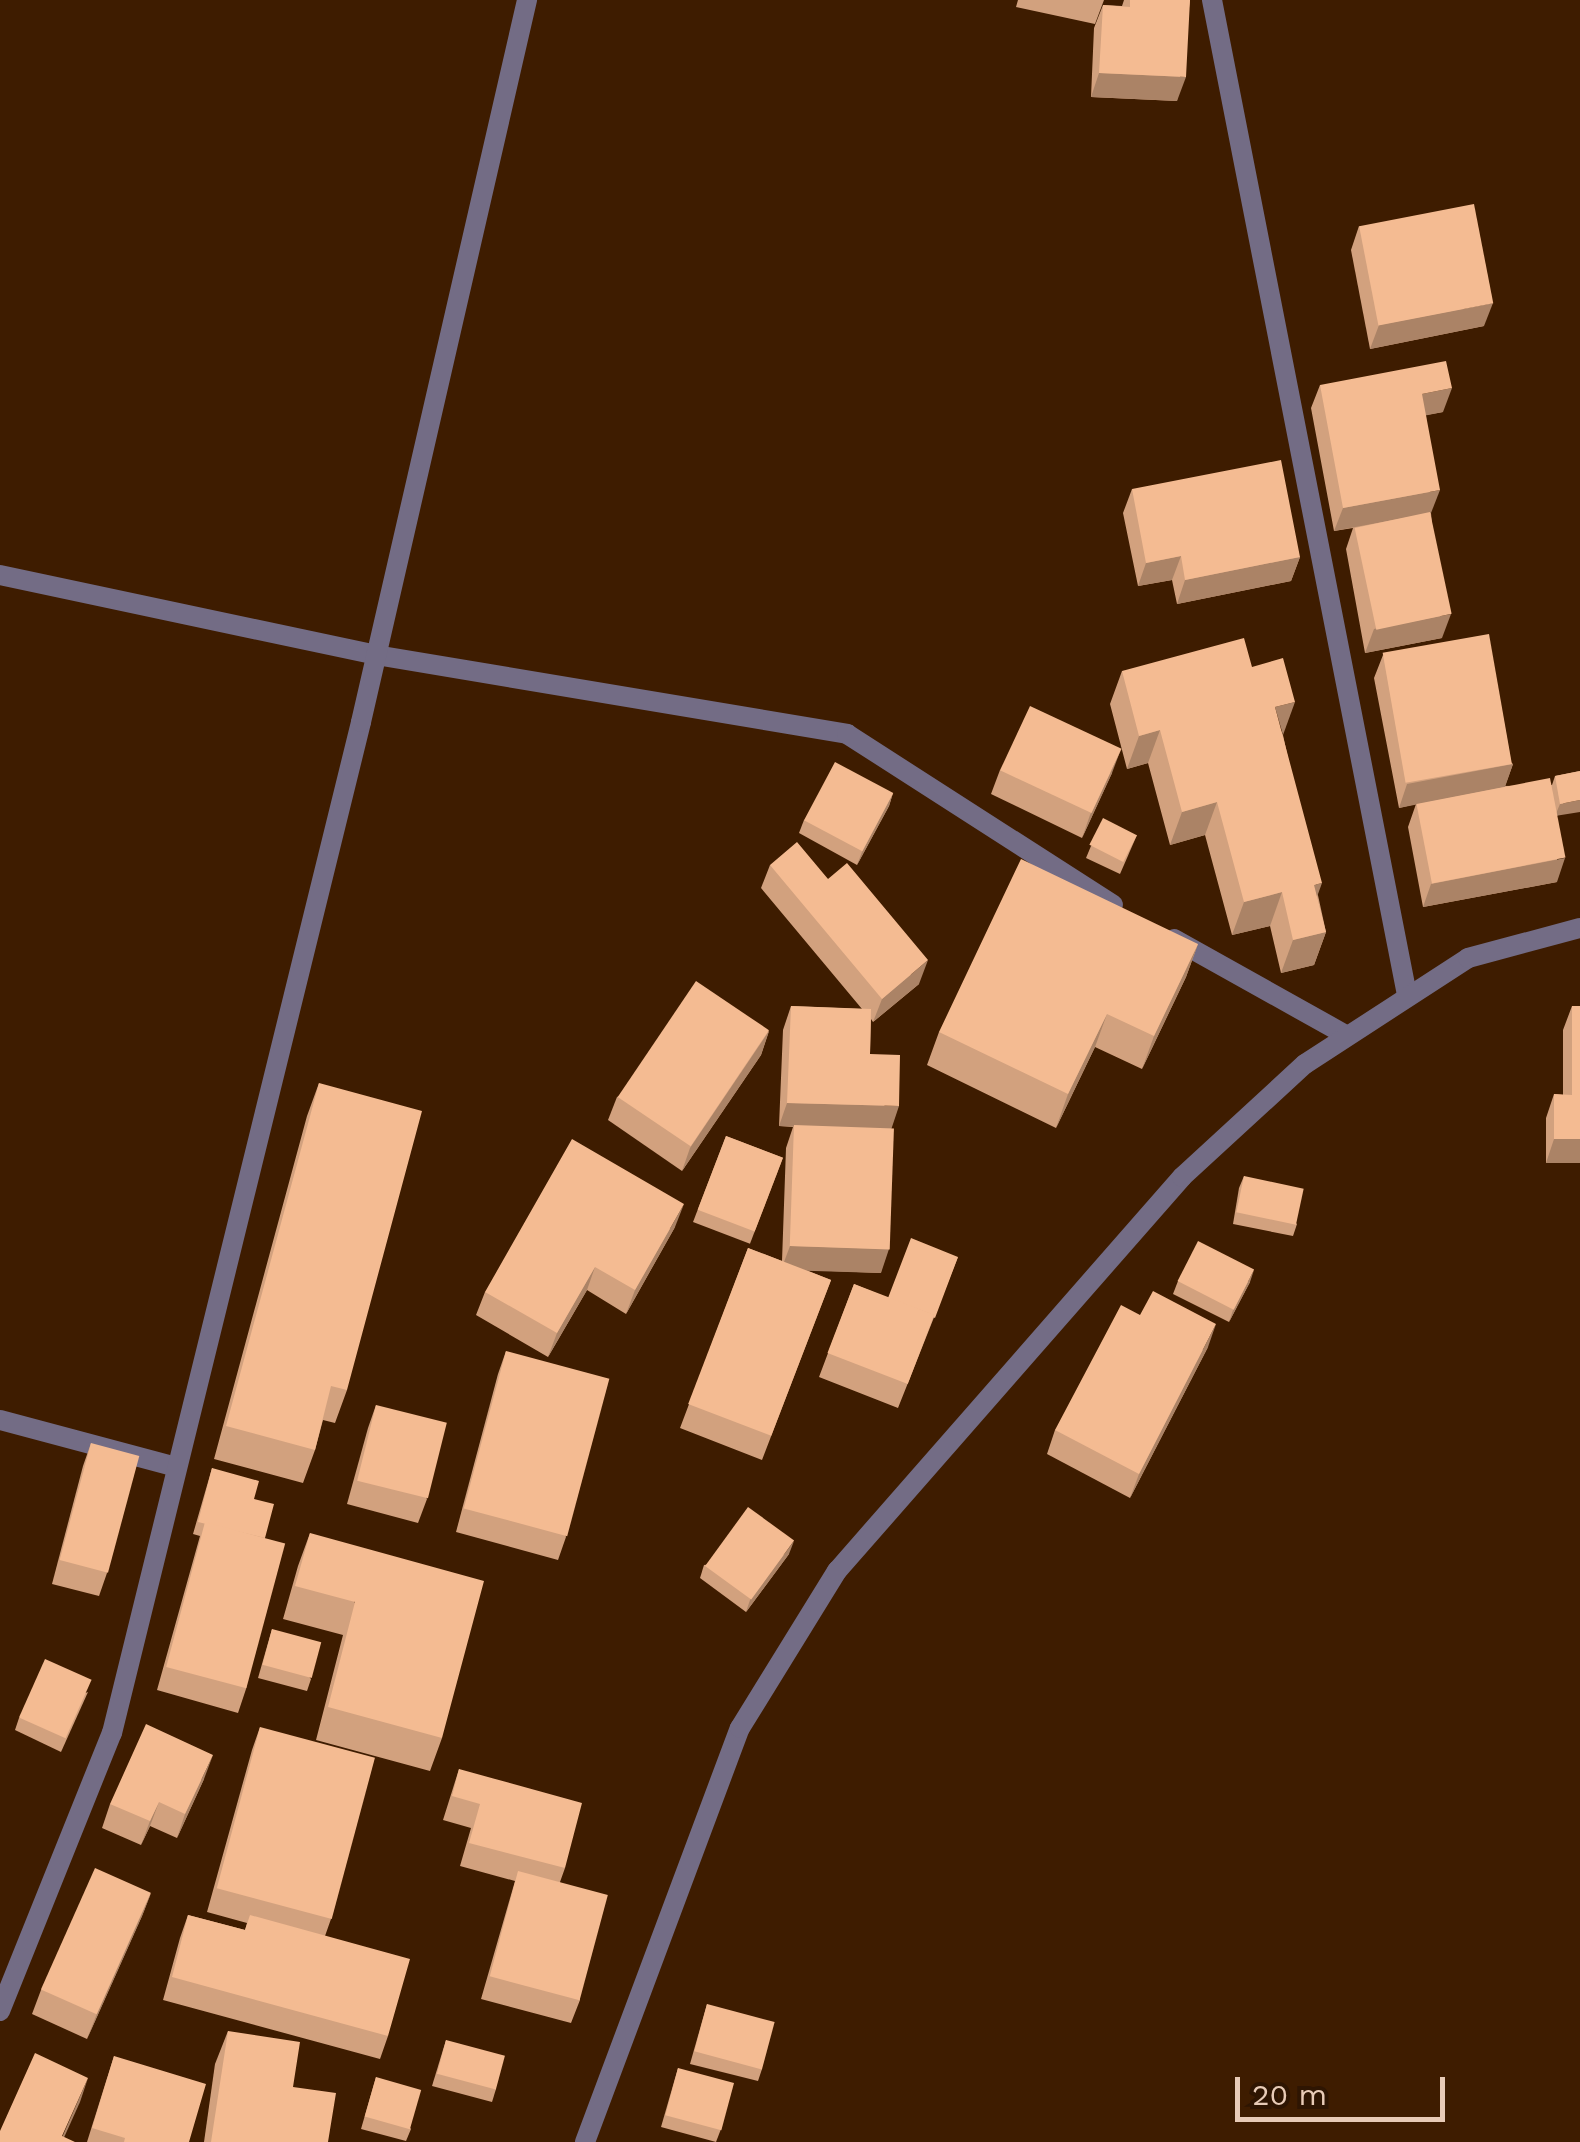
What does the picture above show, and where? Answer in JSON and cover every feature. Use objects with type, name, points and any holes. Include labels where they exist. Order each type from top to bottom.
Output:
[{"type":"street","points":[[0,2011],[112,1732],[376,655],[526,0]]},
{"type":"street","points":[[1212,0],[1407,995]]},
{"type":"street","points":[[0,575],[376,655],[847,734],[1127,913]]},
{"type":"street","points":[[584,2142],[740,1728],[837,1572],[1182,1177],[1305,1064],[1468,958],[1580,928]]},
{"type":"street","points":[[1160,932],[1346,1036]]},
{"type":"street","points":[[0,1420],[177,1467]]},
{"type":"building","points":[[1130,0],[1190,0],[1186,77],[1099,73],[1103,5],[1130,7]]},
{"type":"building","points":[[1474,204],[1493,303],[1378,325],[1359,226]]},
{"type":"building","points":[[1446,361],[1452,388],[1422,394],[1440,490],[1343,508],[1320,385]]},
{"type":"building","points":[[1281,460],[1300,557],[1185,580],[1181,556],[1146,563],[1132,489]]},
{"type":"building","points":[[1430,512],[1452,614],[1376,630],[1355,528]]},
{"type":"building","points":[[1489,634],[1512,764],[1406,783],[1383,653]]},
{"type":"building","points":[[1244,638],[1252,667],[1283,658],[1295,702],[1275,707],[1322,883],[1314,885],[1326,932],[1293,940],[1282,892],[1244,902],[1217,802],[1182,812],[1160,730],[1139,736],[1122,671]]},
{"type":"building","points":[[1030,706],[1122,749],[1092,813],[1000,770]]},
{"type":"building","points":[[835,762],[893,793],[862,851],[804,820]]},
{"type":"building","points":[[1580,771],[1580,800],[1560,804],[1555,776]]},
{"type":"building","points":[[1550,778],[1565,858],[1432,883],[1416,804]]},
{"type":"building","points":[[1103,818],[1137,835],[1123,862],[1089,845]]},
{"type":"building","points":[[797,842],[828,879],[847,863],[928,960],[882,999],[770,865]]},
{"type":"building","points":[[1021,859],[1198,944],[1154,1036],[1107,1014],[1068,1094],[939,1032]]},
{"type":"building","points":[[696,981],[769,1030],[691,1146],[618,1097]]},
{"type":"building","points":[[791,1006],[871,1009],[870,1054],[900,1055],[899,1106],[787,1103]]},
{"type":"building","points":[[1572,1006],[1580,1006],[1580,1139],[1554,1139],[1554,1094],[1572,1095]]},
{"type":"building","points":[[319,1083],[422,1111],[347,1390],[331,1386],[315,1450],[226,1426]]},
{"type":"building","points":[[794,1125],[894,1128],[890,1249],[790,1246]]},
{"type":"building","points":[[726,1136],[783,1158],[755,1232],[698,1210]]},
{"type":"building","points":[[572,1139],[684,1204],[635,1290],[595,1267],[557,1333],[485,1292]]},
{"type":"building","points":[[1244,1176],[1304,1189],[1296,1225],[1236,1212]]},
{"type":"building","points":[[911,1238],[958,1257],[935,1318],[888,1298]]},
{"type":"building","points":[[1198,1241],[1254,1270],[1234,1310],[1178,1281]]},
{"type":"building","points":[[748,1248],[831,1280],[771,1436],[688,1404]]},
{"type":"building","points":[[854,1284],[934,1315],[908,1384],[827,1353]]},
{"type":"building","points":[[1153,1291],[1216,1324],[1139,1474],[1055,1430],[1121,1305],[1140,1315]]},
{"type":"building","points":[[506,1351],[609,1379],[567,1536],[464,1508]]},
{"type":"building","points":[[376,1405],[447,1423],[428,1498],[357,1481]]},
{"type":"building","points":[[91,1443],[139,1456],[108,1573],[60,1560]]},
{"type":"building","points":[[212,1468],[259,1481],[254,1499],[274,1504],[265,1538],[198,1522]]},
{"type":"building","points":[[748,1507],[794,1541],[751,1600],[705,1566]]},
{"type":"building","points":[[205,1522],[285,1543],[246,1688],[166,1667]]},
{"type":"building","points":[[310,1533],[484,1581],[442,1738],[328,1707],[355,1602],[295,1586]]},
{"type":"building","points":[[272,1629],[321,1642],[312,1678],[262,1665]]},
{"type":"building","points":[[45,1659],[92,1680],[66,1738],[19,1717]]},
{"type":"building","points":[[146,1724],[213,1755],[185,1814],[159,1802],[150,1821],[110,1804]]},
{"type":"building","points":[[260,1727],[375,1758],[332,1919],[217,1888]]},
{"type":"building","points":[[459,1769],[582,1803],[565,1868],[469,1843],[480,1804],[452,1796]]},
{"type":"building","points":[[95,1868],[151,1893],[97,2014],[41,1990]]},
{"type":"building","points":[[518,1871],[608,1895],[580,2000],[490,1976]]},
{"type":"building","points":[[188,1915],[245,1930],[250,1915],[410,1959],[388,2036],[172,1977]]},
{"type":"building","points":[[707,2004],[775,2022],[762,2069],[694,2051]]},
{"type":"building","points":[[228,2031],[300,2042],[293,2087],[336,2093],[328,2142],[211,2142]]},
{"type":"building","points":[[446,2040],[505,2056],[496,2090],[437,2074]]},
{"type":"building","points":[[35,2053],[88,2078],[62,2136],[75,2142],[0,2142],[0,2131]]},
{"type":"building","points":[[114,2056],[206,2084],[189,2142],[124,2142],[125,2138],[92,2128]]},
{"type":"building","points":[[678,2068],[734,2083],[721,2130],[665,2115]]},
{"type":"building","points":[[376,2077],[421,2090],[410,2129],[365,2116]]}]
